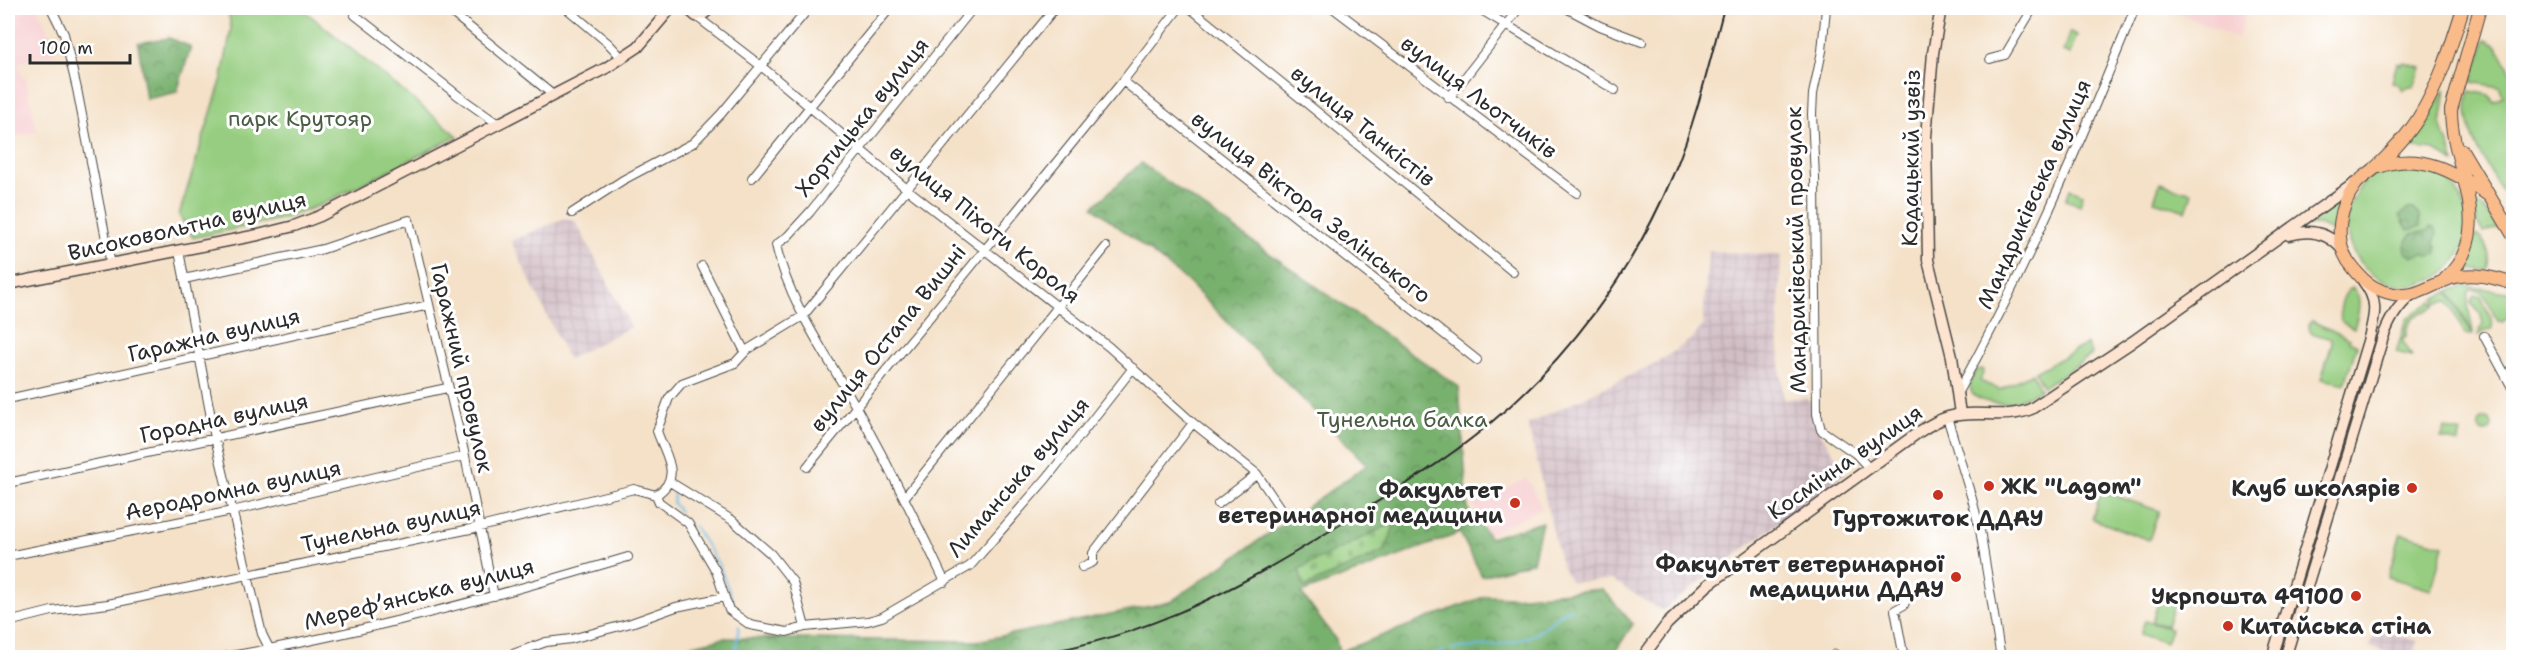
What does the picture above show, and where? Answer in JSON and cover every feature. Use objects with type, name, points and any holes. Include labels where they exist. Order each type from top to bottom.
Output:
[{"type":"main road","name":"Високовольтна вулиця","points":[[8,284],[282,229],[320,216],[622,58],[638,47],[670,8]]},
{"type":"main road","name":"вулиця Піхоти Короля","points":[[687,8],[696,16]]},
{"type":"main road","points":[[696,16],[705,13],[710,8]]},
{"type":"main road","name":"Кодацький узвіз","points":[[1941,8],[1933,53],[1926,137],[1928,260],[1958,392],[1960,414]]},
{"type":"main road","points":[[2272,657],[2374,318],[2375,303],[2371,291],[2342,248],[2342,213],[2358,181],[2373,170],[2413,126],[2432,96],[2463,8]]},
{"type":"main road","points":[[2442,282],[2462,259],[2471,236],[2472,219],[2451,125],[2452,100],[2480,8]]},
{"type":"main road","points":[[2454,136],[2514,237]]},
{"type":"main road","points":[[2373,170],[2402,161],[2418,161],[2450,170],[2488,195]]},
{"type":"main road","points":[[2433,165],[2447,172],[2461,186],[2467,197]]},
{"type":"main road","name":"Космічна вулиця","points":[[1642,657],[1667,624],[1708,585],[1926,428],[1947,417],[1960,414],[2010,415],[2031,409],[2084,375],[2358,181]]},
{"type":"main road","name":"Космічна вулиця","points":[[2280,238],[2298,232],[2320,233],[2342,248]]},
{"type":"main road","points":[[2361,278],[2386,292],[2412,294],[2468,275],[2491,277],[2514,284]]},
{"type":"main road","points":[[2285,657],[2390,319],[2400,304],[2412,294]]},
{"type":"main road","points":[[2300,559],[2313,563]]},
{"type":"street","points":[[51,8],[64,34],[75,80],[111,265]]},
{"type":"street","points":[[446,8],[553,95]]},
{"type":"street","points":[[566,8],[608,43],[622,58]]},
{"type":"street","points":[[572,213],[622,180],[693,143],[721,114],[808,8]]},
{"type":"street","points":[[752,178],[890,8]]},
{"type":"street","name":"Хортицька вулиця","points":[[803,316],[782,272],[776,245],[788,236],[810,212],[973,8]]},
{"type":"street","points":[[502,657],[546,642],[571,639],[631,624],[676,607],[724,597],[716,571],[688,523],[659,502],[656,495],[670,482],[669,458],[657,431],[669,398],[689,379],[735,363],[745,352],[803,316],[1054,8]]},
{"type":"street","name":"вулиця Остапа Вишні","points":[[807,466],[1123,81],[1179,8]]},
{"type":"street","name":"вулиця Танкістів","points":[[1190,8],[1513,272]]},
{"type":"street","name":"вулиця Льотчиків","points":[[1333,8],[1577,193]]},
{"type":"street","points":[[1478,8],[1615,90]]},
{"type":"street","points":[[1449,98],[1519,8]]},
{"type":"street","points":[[1566,8],[1600,26],[1642,42]]},
{"type":"street","name":"Мандриківський провулок","points":[[1826,8],[1812,114],[1815,178],[1817,414],[1821,430],[1856,453],[1869,468]]},
{"type":"street","points":[[1990,59],[2005,55],[2033,8]]},
{"type":"street","name":"Мандриківська вулиця","points":[[1958,392],[1993,329],[2030,253],[2081,139],[2135,8]]},
{"type":"street","points":[[358,11],[460,97],[498,124]]},
{"type":"street","name":"вулиця Піхоти Короля","points":[[696,16],[860,147],[907,189],[1133,368],[1193,423],[1257,474],[1280,508],[1281,516]]},
{"type":"street","name":"вулиця Віктора Зелінського","points":[[1123,81],[1477,360]]},
{"type":"street","name":"Гаражний провулок","points":[[184,279],[323,249],[378,228],[390,227],[409,220],[447,388],[465,456],[494,596]]},
{"type":"street","points":[[904,498],[1106,247]]},
{"type":"street","points":[[179,251],[215,438],[232,511],[262,634],[274,657]]},
{"type":"street","points":[[702,266],[745,352]]},
{"type":"street","name":"Гаражна вулиця","points":[[8,399],[429,305]]},
{"type":"street","points":[[803,316],[856,407],[945,582]]},
{"type":"street","points":[[2484,336],[2514,391]]},
{"type":"street","name":"Лиманська вулиця","points":[[724,597],[729,610],[750,624],[786,632],[805,627],[868,621],[882,616],[945,582],[970,566],[996,538],[1133,368]]},
{"type":"street","name":"Городна вулиця","points":[[8,483],[447,388]]},
{"type":"street","points":[[1947,417],[1980,530],[2001,657]]},
{"type":"street","points":[[1082,567],[1093,562],[1093,553],[1193,423]]},
{"type":"street","name":"Аеродромна вулиця","points":[[8,556],[232,511],[465,456]]},
{"type":"street","points":[[1218,504],[1257,474]]},
{"type":"street","points":[[670,482],[732,520],[771,554],[793,582],[805,627]]},
{"type":"street","name":"Тунельна вулиця","points":[[8,622],[52,611],[108,604],[480,527],[627,489],[656,495]]},
{"type":"street","name":"Мерефʼянська вулиця","points":[[218,657],[268,649],[494,596],[628,557]]},
{"type":"street","points":[[1904,657],[1895,610],[1904,605],[1909,592]]},
{"type":"shaded area","points":[[31,8],[37,8],[54,41],[56,53],[19,63],[22,77],[25,76],[37,132],[8,138],[8,20]]},
{"type":"shaded area","points":[[2167,8],[2248,8],[2237,38]]},
{"type":"shaded area","points":[[565,218],[576,222],[631,327],[568,359],[511,241]]},
{"type":"shaded area","points":[[1708,251],[1781,255],[1778,337],[1783,399],[1805,398],[1812,403],[1813,422],[1846,472],[1662,611],[1612,580],[1571,582],[1561,565],[1528,424],[1662,360],[1694,337],[1703,325]]},
{"type":"shaded area","points":[[1527,478],[1542,508],[1488,534],[1473,503]]},
{"type":"shaded area","points":[[2376,629],[2417,641],[2412,657],[2404,657],[2370,647]]},
{"type":"green space","name":"парк Крутояр","points":[[228,8],[301,8],[458,136],[320,205],[285,218],[193,238],[179,215],[222,78],[231,29]]},
{"type":"green space","points":[[2070,32],[2077,35],[2070,54],[2063,51]]},
{"type":"green space","points":[[169,38],[191,47],[177,92],[146,99],[138,43]]},
{"type":"green space","points":[[2486,40],[2497,46],[2513,76],[2511,81],[2514,87],[2513,210],[2480,153],[2468,121],[2467,105],[2470,91],[2489,95],[2494,102],[2503,96],[2499,87],[2471,82]]},
{"type":"green space","points":[[2402,62],[2421,67],[2414,87],[2409,86],[2403,90],[2399,84],[2392,82],[2397,63],[2401,65]]},
{"type":"green space","points":[[2446,89],[2441,125],[2455,163],[2435,150],[2407,147]]},
{"type":"green space","name":"Тунельна балка","points":[[1141,163],[1459,387],[1468,510],[1490,538],[1542,522],[1533,562],[1482,576],[1460,533],[1301,593],[1336,640],[1339,652],[1486,596],[1513,597],[1602,589],[1633,624],[1611,658],[638,658],[723,638],[977,641],[1170,602],[1367,465],[1187,281],[1093,207]]},
{"type":"green space","points":[[2407,165],[2430,170],[2449,183],[2462,202],[2467,225],[2462,248],[2449,267],[2430,280],[2407,285],[2384,280],[2365,267],[2352,248],[2347,225],[2352,202],[2365,183],[2384,170]]},
{"type":"green space","points":[[2160,183],[2192,193],[2186,211],[2154,201]]},
{"type":"green space","points":[[2070,189],[2083,194],[2080,205],[2066,200]]},
{"type":"green space","points":[[2339,197],[2334,232],[2319,225],[2302,225]]},
{"type":"green space","points":[[2475,203],[2482,207],[2499,227],[2484,233],[2477,224]]},
{"type":"green space","points":[[2408,209],[2414,209],[2420,216],[2421,226],[2408,230],[2400,215]]},
{"type":"green space","points":[[2431,227],[2436,229],[2437,235],[2434,243],[2437,247],[2437,254],[2428,256],[2424,253],[2413,256],[2406,253],[2405,246],[2411,234],[2427,231]]},
{"type":"green space","points":[[2476,235],[2486,246],[2489,255],[2488,269],[2485,271],[2465,268]]},
{"type":"green space","points":[[2465,286],[2513,293],[2513,315],[2502,322],[2498,321],[2483,294],[2473,290],[2469,292],[2468,306],[2473,333],[2449,291]]},
{"type":"green space","points":[[2353,288],[2359,302],[2354,329],[2343,323],[2340,314],[2343,298]]},
{"type":"green space","points":[[2448,292],[2472,334],[2465,334],[2448,302],[2436,304],[2435,299]]},
{"type":"green space","points":[[2474,295],[2481,297],[2491,318],[2492,328],[2478,335],[2483,323],[2480,313],[2471,303]]},
{"type":"green space","points":[[2432,301],[2435,306],[2411,321],[2406,337],[2402,340],[2412,356],[2396,352],[2407,319]]},
{"type":"green space","points":[[2312,321],[2350,339],[2349,341],[2357,345],[2345,384],[2321,379],[2332,344],[2331,339],[2311,333],[2308,325]]},
{"type":"green space","points":[[2087,344],[2092,355],[2043,387],[2035,372]]},
{"type":"green space","points":[[1984,370],[1980,381],[2000,390],[2032,373],[2040,389],[2013,402],[1993,403],[1979,399],[1971,390],[1970,384],[1976,371]]},
{"type":"green space","points":[[2482,418],[2488,418],[2492,425],[2488,432],[2482,432],[2478,428],[2478,422]]},
{"type":"green space","points":[[2445,428],[2461,433],[2458,443],[2441,438]]},
{"type":"green space","points":[[2102,491],[2159,511],[2149,540],[2092,519]]},
{"type":"green space","points":[[1395,522],[1386,550],[1304,587],[1299,569]]},
{"type":"green space","points":[[2401,533],[2444,545],[2431,590],[2388,577]]},
{"type":"green space","points":[[2160,596],[2175,600],[2167,626],[2152,622]]},
{"type":"green space","points":[[2145,621],[2171,629],[2166,643],[2140,634]]},
{"type":"waterway","points":[[674,492],[673,503],[679,511]]},
{"type":"waterway","points":[[694,526],[719,565],[738,614]]},
{"type":"waterway","points":[[1451,649],[1497,644],[1532,636],[1571,608]]},
{"type":"waterway","points":[[736,648],[739,626]]},
{"type":"waterway","points":[[1426,658],[1444,651]]},
{"type":"railway","points":[[1008,658],[1094,642],[1135,629],[1214,597],[1290,555],[1409,482],[1468,441],[1517,400],[1571,343],[1595,312],[1638,246],[1657,211],[1689,134],[1724,8]]},
{"type":"place","name":"ЖК \"Lagom\"","points":[[1989,486]]},
{"type":"place","name":"Клуб школярів","points":[[2412,488]]},
{"type":"place","name":"Гуртожиток ДДАУ","points":[[1938,495]]},
{"type":"place","name":"Факультет ветеринарної медицини","points":[[1515,503]]},
{"type":"place","name":"Факультет ветеринарної медицини ДДАУ","points":[[1956,577]]},
{"type":"place","name":"Укрпошта 49100","points":[[2356,596]]},
{"type":"place","name":"Китайська стіна","points":[[2228,626]]}]
